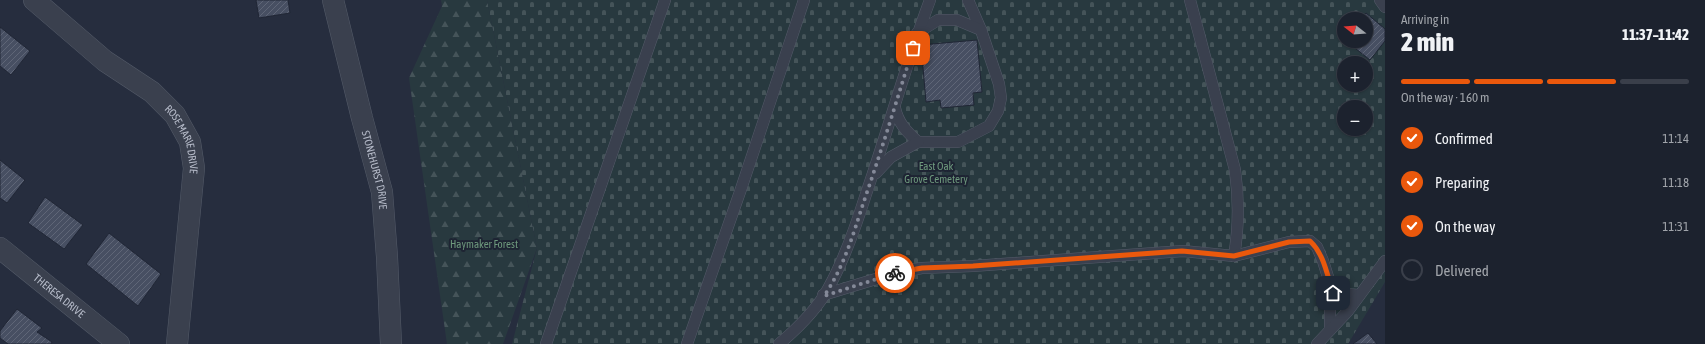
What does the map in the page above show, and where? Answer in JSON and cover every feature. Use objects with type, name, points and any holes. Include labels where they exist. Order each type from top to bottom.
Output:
[{"type":"street","name":"ROSE MARIE DRIVE","points":[[34,0],[105,61],[152,92],[176,115],[190,142],[194,168],[177,344]]},
{"type":"street","name":"STONEHURST DRIVE","points":[[333,0],[382,192],[387,256],[390,344]]},
{"type":"street","name":"THERESA DRIVE","points":[[0,248],[119,344]]},
{"type":"lane","points":[[546,344],[665,0]]},
{"type":"lane","points":[[687,344],[741,189],[804,0]]},
{"type":"lane","points":[[779,344],[802,325],[824,296],[849,244],[895,108],[917,33],[930,0]]},
{"type":"lane","points":[[872,178],[880,167],[891,157],[918,142],[958,142],[989,126],[998,111],[1001,98],[999,84],[968,0]]},
{"type":"lane","points":[[1190,0],[1235,170],[1239,196],[1234,256]]},
{"type":"lane","points":[[1380,0],[1385,7]]},
{"type":"lane","points":[[917,33],[938,20],[957,20],[980,30]]},
{"type":"lane","points":[[895,108],[897,118],[906,131],[918,142]]},
{"type":"lane","points":[[824,296],[899,272],[922,268],[973,266],[1182,251],[1234,256],[1289,242],[1310,241],[1317,247],[1333,293],[1330,307],[1330,330]]},
{"type":"lane","points":[[1317,344],[1348,311],[1385,261]]},
{"type":"lane","points":[[1333,293],[1359,295]]},
{"type":"green space","name":"Haymaker Forest","points":[[441,0],[487,0],[537,248],[503,344],[447,344],[409,78],[442,6]]},
{"type":"green space","name":"East Oak Grove Cemetery","points":[[487,0],[1385,0],[1385,282],[1348,344],[512,344],[537,248]]},
{"type":"building","points":[[256,0],[288,0],[290,13],[259,18]]},
{"type":"building","points":[[1373,19],[1385,29],[1385,41],[1373,56],[1365,56],[1355,48],[1373,48]]},
{"type":"building","points":[[0,27],[30,51],[11,75],[0,66]]},
{"type":"building","points":[[977,40],[982,92],[973,93],[974,105],[941,108],[940,100],[926,102],[921,45]]},
{"type":"building","points":[[0,160],[25,180],[7,203],[0,198]]},
{"type":"building","points":[[45,197],[83,225],[64,249],[28,223]]},
{"type":"building","points":[[109,233],[161,274],[138,306],[86,264]]},
{"type":"building","points":[[17,309],[42,328],[37,332],[52,342],[51,344],[8,344],[0,338],[0,331]]},
{"type":"building","points":[[1368,333],[1377,344],[1353,344]]},
{"type":"way so far","points":[[895,273],[824,296],[849,244],[895,108],[913,48]]},
{"type":"route","points":[[895,273],[922,268],[1069,260],[1182,251],[1208,255],[1234,256],[1289,242],[1310,241],[1317,247],[1333,293]]}]
